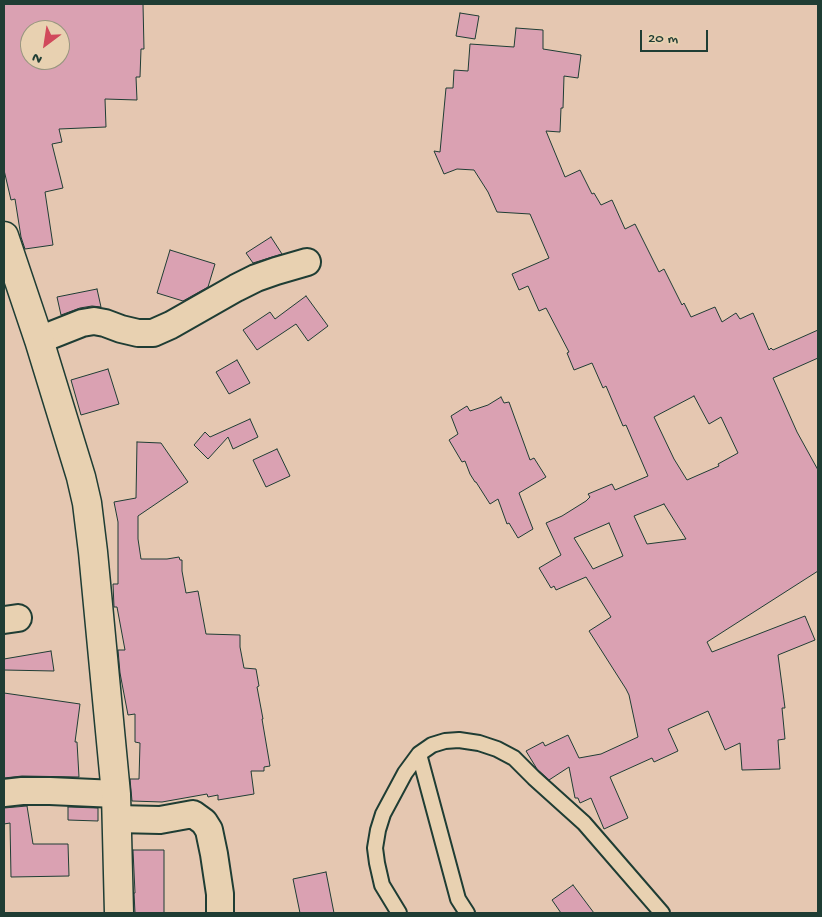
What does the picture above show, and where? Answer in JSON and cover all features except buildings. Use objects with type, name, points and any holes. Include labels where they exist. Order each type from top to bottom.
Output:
[{"type":"street","points":[[4,236],[39,340],[87,503],[117,806],[119,913]]},
{"type":"street","points":[[39,340],[82,323],[94,321],[138,333],[154,333],[256,278],[307,262]]},
{"type":"street","points":[[4,793],[50,791],[117,806],[160,820],[193,814],[200,818],[209,830],[220,894],[220,913]]},
{"type":"lane","points":[[399,913],[382,885],[377,863],[375,848],[383,814],[405,774],[419,754],[432,745],[460,740],[479,743],[497,749],[514,758],[584,823],[662,913]]},
{"type":"lane","points":[[419,754],[458,900],[467,913]]}]
